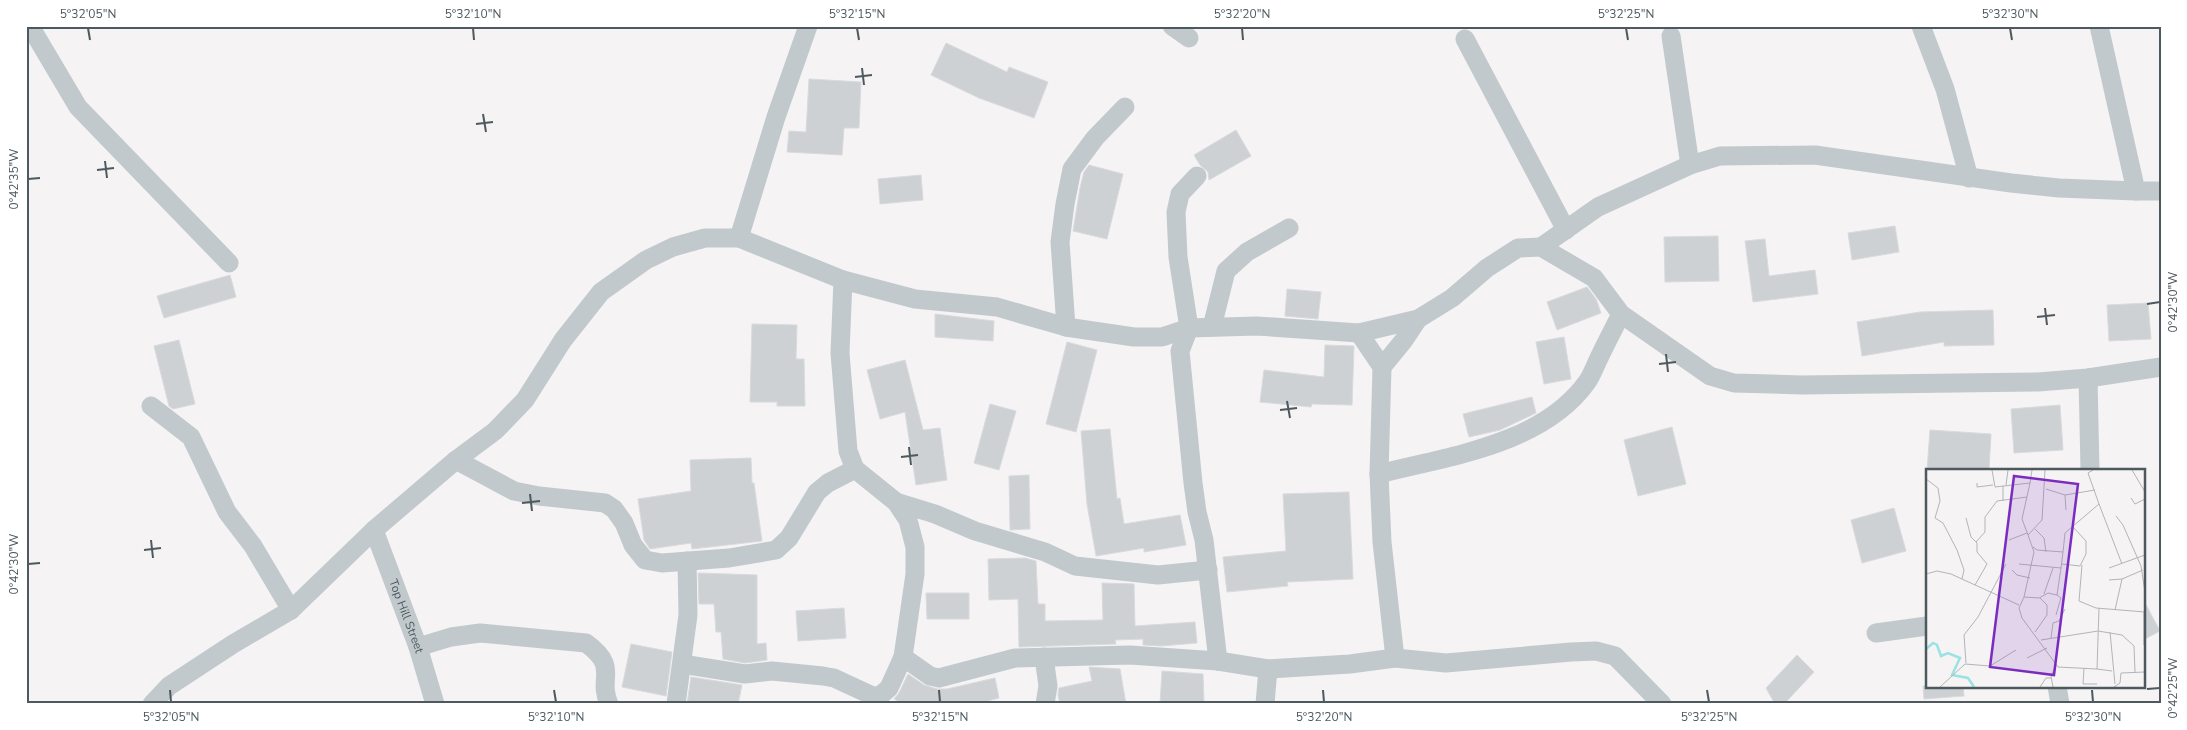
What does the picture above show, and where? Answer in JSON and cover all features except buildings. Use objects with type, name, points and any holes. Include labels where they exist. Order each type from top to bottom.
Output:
[{"type":"street","points":[[30,26],[78,107],[229,263]]},
{"type":"street","points":[[739,238],[776,117],[808,26]]},
{"type":"street","points":[[1172,26],[1189,38]]},
{"type":"street","points":[[1921,26],[1945,89],[1970,178]]},
{"type":"street","points":[[2099,26],[2136,191]]},
{"type":"street","points":[[1671,36],[1690,165]]},
{"type":"street","points":[[1465,39],[1566,230]]},
{"type":"street","points":[[1066,327],[1060,242],[1072,169],[1095,138],[1125,107]]},
{"type":"street","points":[[152,704],[169,686],[233,644],[290,610],[374,530],[456,460],[495,431],[524,400],[563,340],[601,292],[646,260],[673,247],[705,238],[739,238],[843,280],[916,299],[997,308],[1066,327],[1134,338],[1162,336],[1189,328],[1212,327],[1257,326],[1358,333],[1418,319],[1452,298],[1487,268],[1518,248],[1541,247],[1598,207],[1690,165],[1720,156],[1815,155],[1970,178],[2059,188],[2161,191]]},
{"type":"street","points":[[1197,176],[1180,194],[1176,212],[1178,257],[1189,328],[1180,351],[1194,493],[1204,540],[1218,661]]},
{"type":"street","points":[[1212,327],[1226,271],[1247,252],[1289,228]]},
{"type":"street","points":[[1541,247],[1594,278],[1621,314],[1710,376],[1734,383],[1802,385],[2008,382],[2088,378],[2161,367]]},
{"type":"street","points":[[682,664],[745,674],[772,671],[823,676],[834,678],[875,696],[882,694],[889,688],[904,657],[915,574],[916,547],[908,520],[896,502],[855,469],[848,451],[840,353],[843,280]]},
{"type":"street","points":[[1379,474],[1456,456],[1499,443],[1533,428],[1573,397],[1588,381],[1621,314]]},
{"type":"street","points":[[1382,367],[1418,319]]},
{"type":"street","points":[[1358,333],[1382,367],[1379,474],[1382,542],[1395,658]]},
{"type":"street","points":[[2088,378],[2090,469]]},
{"type":"street","points":[[150,406],[191,437],[228,512],[253,546],[290,610]]},
{"type":"street","points":[[456,460],[514,491],[539,496],[605,503],[614,509],[624,523],[633,545],[645,560],[662,563],[729,558],[776,550],[790,538],[817,492],[828,483],[855,469]]},
{"type":"street","points":[[896,502],[1045,552],[1075,566],[1158,575],[1208,570]]},
{"type":"street","name":"Top Hill Street","points":[[374,530],[418,648],[435,704]]},
{"type":"street","points":[[676,704],[688,615],[687,561]]},
{"type":"street","points":[[1876,633],[1926,626]]},
{"type":"street","points":[[418,648],[451,637],[480,633],[586,643],[598,651],[605,662],[607,675],[606,697],[609,704]]},
{"type":"street","points":[[904,657],[930,676],[939,678],[1016,658],[1130,655],[1218,661],[1268,669],[1350,664],[1395,658],[1446,663],[1596,651],[1615,656],[1662,704]]},
{"type":"street","points":[[1044,657],[1048,686],[1045,704]]},
{"type":"street","points":[[1265,704],[1268,669]]},
{"type":"street","points":[[2057,688],[2060,704]]}]
